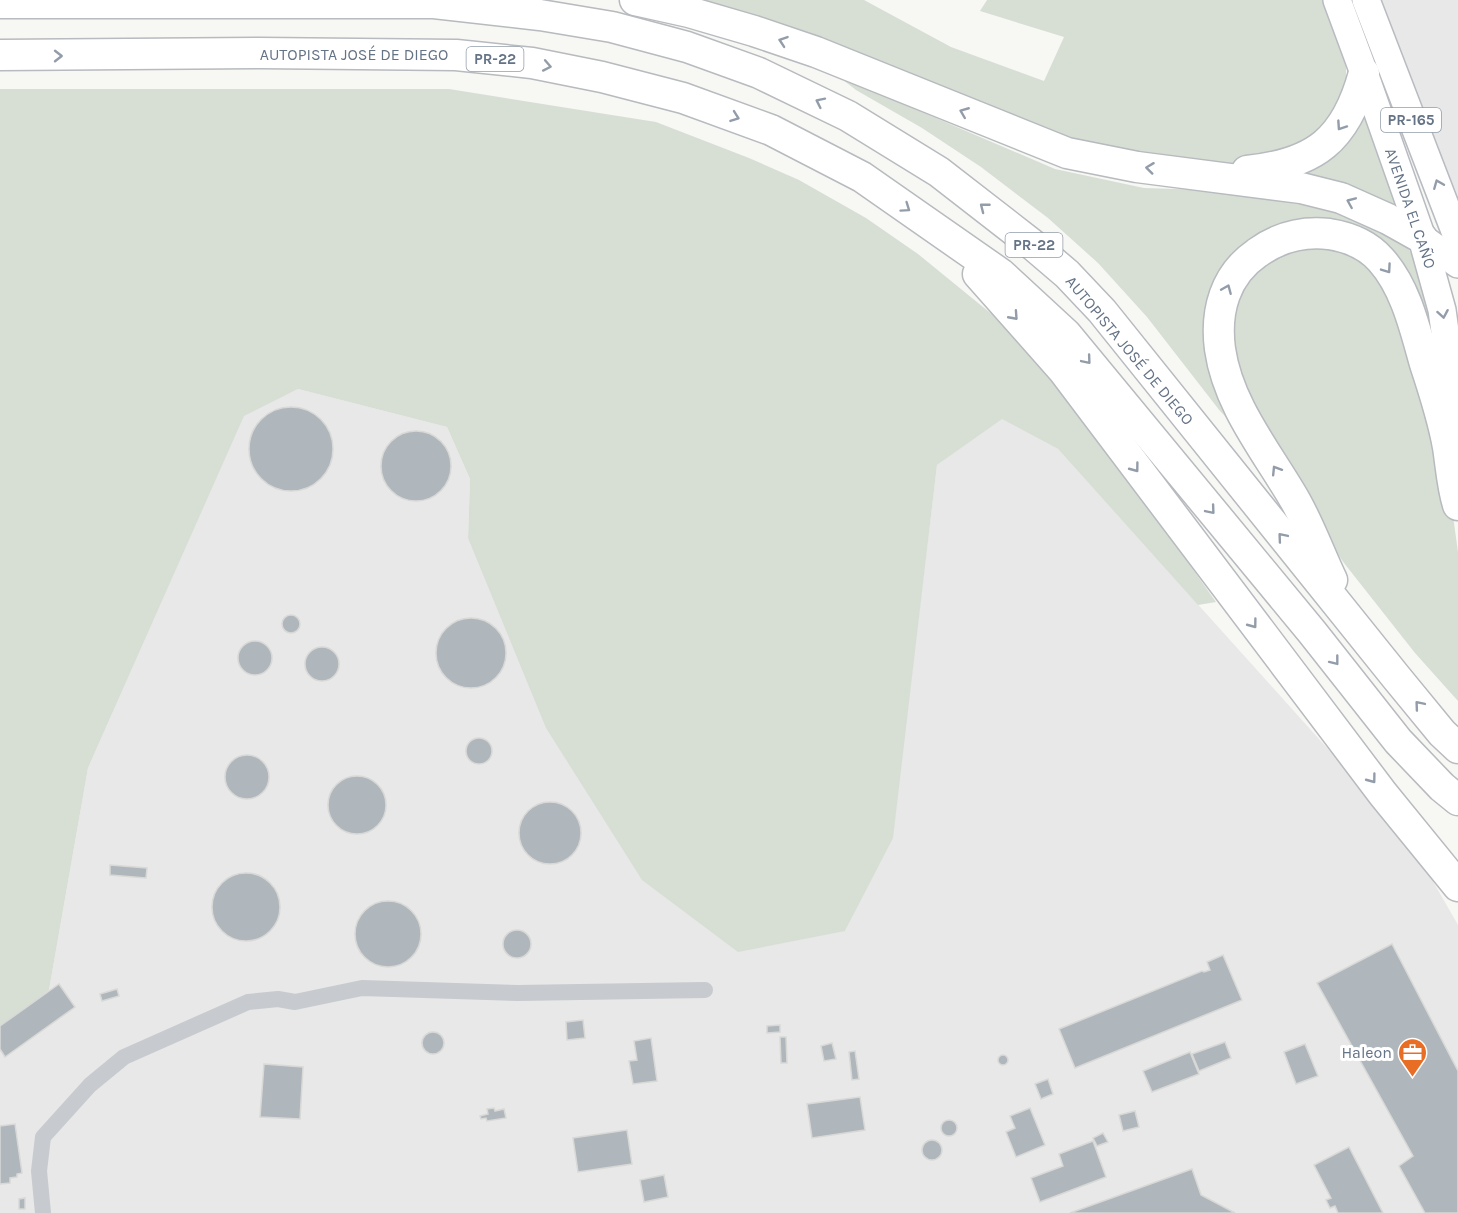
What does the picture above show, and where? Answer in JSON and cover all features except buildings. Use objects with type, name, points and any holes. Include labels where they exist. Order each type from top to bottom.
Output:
[{"type":"highway","points":[[635,0],[688,12],[816,52],[1067,153],[1137,167],[1301,188],[1341,198],[1388,219],[1422,238]]},
{"type":"highway","name":"AUTOPISTA JOSÉ DE DIEGO","points":[[0,3],[443,1],[612,27],[687,47],[759,73],[848,116],[939,172],[1067,274],[1102,311],[1265,516],[1429,717],[1458,748]]},
{"type":"highway","name":"AUTOPISTA JOSÉ DE DIEGO","points":[[0,56],[260,53],[456,55],[531,63],[602,77],[683,98],[771,130],[862,177],[1001,274],[1066,334],[1312,632],[1398,741],[1458,801]]},
{"type":"highway","points":[[1208,175],[1278,167],[1321,148],[1333,138],[1351,111],[1365,73]]},
{"type":"highway","points":[[1348,616],[1298,504],[1251,429],[1227,378],[1220,348],[1220,310],[1224,293],[1240,266],[1276,241],[1310,232],[1344,237],[1381,260],[1399,287],[1415,328],[1448,446],[1458,505]]},
{"type":"highway","points":[[949,239],[1000,301],[1063,370],[1376,785],[1458,886]]},
{"type":"main road","name":"AVENIDA EL CAÑO","points":[[1337,0],[1365,73],[1422,238],[1442,310],[1458,423]]},
{"type":"main road","name":"AVENIDA EL CAÑO","points":[[1366,0],[1458,239]]},
{"type":"main road","points":[[1422,238],[1458,264]]},
{"type":"street","points":[[43,1213],[39,1171],[43,1137],[90,1085],[124,1057],[248,1002],[278,999],[295,1002],[362,988],[518,993],[705,990]]},
{"type":"shaded area","points":[[706,0],[864,0],[951,47],[1044,81],[1064,37],[980,11],[987,0],[1323,0],[1346,65],[1346,82],[1332,128],[1259,166],[1167,162],[1066,140],[714,11]]},
{"type":"shaded area","points":[[1377,0],[1458,0],[1458,202]]},
{"type":"shaded area","points":[[838,76],[1055,169],[1144,188],[1209,190],[1335,208],[1404,242],[1414,257],[1420,273],[1439,353],[1417,308],[1330,227],[1222,282],[1233,424],[1220,411],[1147,317],[1098,263],[1048,218],[981,167],[922,128],[856,90]]},
{"type":"shaded area","points":[[0,89],[449,89],[656,122],[749,158],[799,180],[866,218],[918,254],[1026,342],[1132,483],[1216,602],[1198,605],[1058,449],[1002,419],[937,465],[893,838],[845,931],[738,952],[642,880],[546,728],[468,538],[470,479],[447,427],[298,389],[244,416],[88,768],[49,990],[0,1029]]},
{"type":"shaded area","points":[[1365,100],[1403,215],[1305,176],[1304,172]]},
{"type":"shaded area","points":[[1321,246],[1346,251],[1367,264],[1391,287],[1445,458],[1458,552],[1458,701],[1415,653],[1344,563],[1306,509],[1246,406],[1227,329],[1242,285],[1254,268],[1301,247]]},
{"type":"shaded area","points":[[298,389],[447,427],[470,479],[468,538],[845,931],[892,838],[937,465],[1001,418],[1058,449],[1408,838],[1458,925],[1458,1213],[0,1213],[0,1029],[49,990],[88,768],[244,415]]},
{"type":"place","name":"Haleon","points":[[1413,1078]]}]
